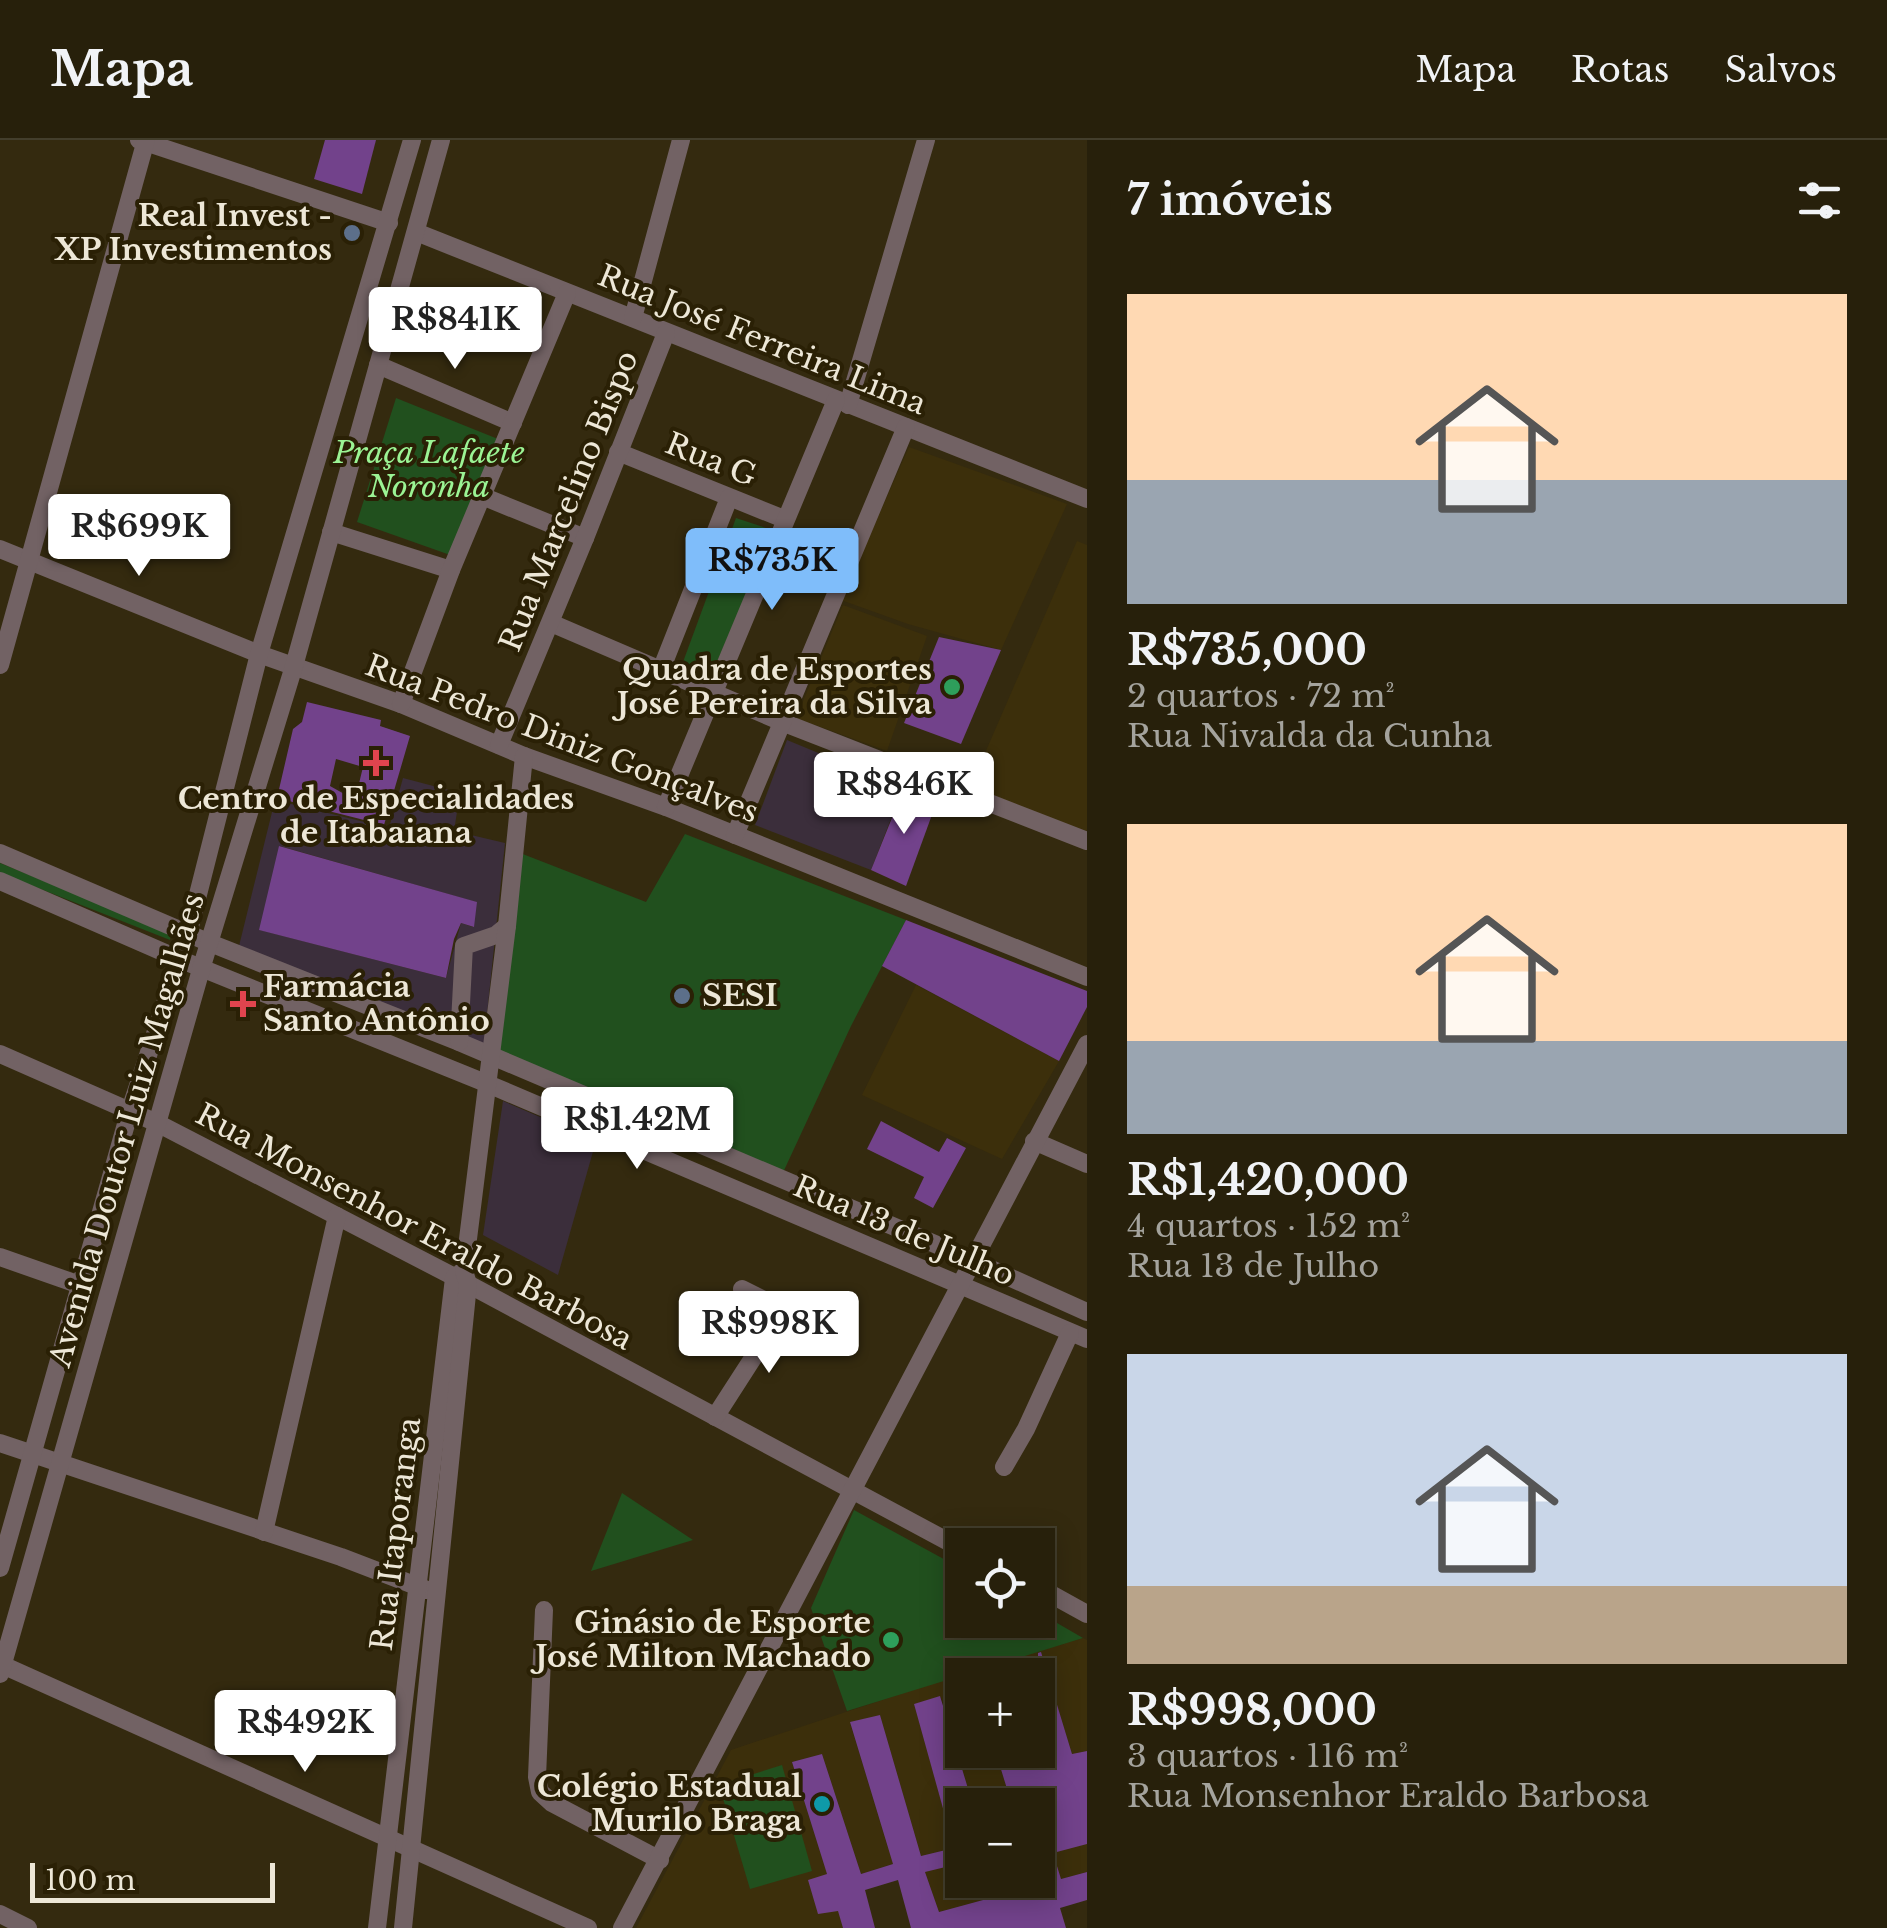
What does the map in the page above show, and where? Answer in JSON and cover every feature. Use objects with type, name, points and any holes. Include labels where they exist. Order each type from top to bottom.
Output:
[{"type":"street","name":"Avenida Doutor Luiz Magalhães","points":[[0,1568],[130,1110],[188,934],[260,654],[412,140]]},
{"type":"street","name":"Avenida Doutor Luiz Magalhães","points":[[1,1668],[202,966],[294,666],[441,140]]},
{"type":"street","points":[[633,318],[681,140]]},
{"type":"street","points":[[666,808],[784,519],[842,403],[926,140]]},
{"type":"street","points":[[0,665],[143,141],[389,223]]},
{"type":"street","name":"Rua José Ferreira Lima","points":[[416,232],[1087,500]]},
{"type":"street","points":[[401,704],[450,570],[567,292]]},
{"type":"street","name":"Rua Marcelino Bispo","points":[[499,745],[666,332]]},
{"type":"street","points":[[378,365],[512,423]]},
{"type":"street","points":[[736,835],[906,427]]},
{"type":"street","name":"Rua G","points":[[618,452],[784,519]]},
{"type":"street","points":[[482,496],[585,538]]},
{"type":"street","points":[[661,670],[729,498]]},
{"type":"street","points":[[331,532],[450,570]]},
{"type":"street","name":"Rua Pedro Diniz Gonçalves","points":[[0,548],[260,654],[401,704],[524,756],[736,835],[1087,977]]},
{"type":"street","points":[[550,624],[782,722],[1087,841]]},
{"type":"street","name":"Rua Itaporanga","points":[[377,1928],[417,1587],[488,1084],[524,756]]},
{"type":"street","name":"Rua 13 de Julho","points":[[0,853],[210,944],[459,1042],[1087,1312]]},
{"type":"street","name":"Rua 13 de Julho","points":[[0,881],[1079,1336]]},
{"type":"street","points":[[459,1042],[464,946],[496,935],[507,926]]},
{"type":"street","points":[[622,1928],[1087,1044]]},
{"type":"street","name":"Rua Monsenhor Eraldo Barbosa","points":[[0,1054],[158,1123],[462,1278],[945,1540]]},
{"type":"street","points":[[1034,1141],[1087,1164]]},
{"type":"street","points":[[264,1532],[337,1216]]},
{"type":"street","points":[[0,1256],[80,1286]]},
{"type":"street","name":"Rua Itaporanga","points":[[403,1928],[438,1593],[462,1278]]},
{"type":"street","points":[[742,1289],[784,1310],[840,1329]]},
{"type":"street","points":[[714,1417],[784,1310]]},
{"type":"street","points":[[1004,1467],[1079,1336]]},
{"type":"street","points":[[0,1443],[438,1593]]},
{"type":"street","points":[[1055,1597],[1087,1614]]},
{"type":"street","points":[[544,1610],[537,1777],[540,1792],[552,1804],[660,1860]]},
{"type":"street","points":[[1,1668],[588,1928]]},
{"type":"street","points":[[0,1914],[28,1928]]},
{"type":"shaded area","points":[[909,447],[1067,504],[1001,650],[841,600]]},
{"type":"shaded area","points":[[1077,541],[1087,545],[1087,831],[969,790]]},
{"type":"shaded area","points":[[843,605],[927,636],[887,751],[796,718]]},
{"type":"shaded area","points":[[787,740],[903,788],[871,870],[755,825]]},
{"type":"shaded area","points":[[403,778],[460,793],[454,831],[505,843],[483,1052],[239,946],[275,800],[389,828]],"holes":[[[280,846],[476,902],[473,927],[461,923],[446,978],[260,930]]]},
{"type":"shaded area","points":[[916,985],[1059,1061],[1002,1159],[862,1095]]},
{"type":"shaded area","points":[[503,1101],[596,1141],[558,1275],[483,1235]]},
{"type":"shaded area","points":[[1087,1640],[1087,1751],[1072,1754],[1055,1699],[1055,1658],[1015,1658]]},
{"type":"shaded area","points":[[945,1679],[945,1710],[941,1697],[914,1704],[945,1814],[945,1850],[921,1856],[880,1715],[850,1723],[888,1848],[905,1860],[861,1874],[822,1754],[792,1762],[824,1865],[846,1897],[843,1928],[636,1928],[731,1750]]},
{"type":"shaded area","points":[[962,1768],[1001,1768],[1007,1788],[968,1788]]},
{"type":"shaded area","points":[[1055,1813],[1087,1844],[1087,1872],[1055,1881]]},
{"type":"shaded area","points":[[945,1866],[945,1898],[991,1898],[939,1912],[925,1872]]},
{"type":"green space","name":"Praça Lafaete Noronha","points":[[396,398],[498,439],[453,556],[357,522]]},
{"type":"green space","points":[[736,518],[769,529],[711,676],[683,662]]},
{"type":"green space","name":"SESI","points":[[685,834],[906,920],[851,1026],[780,1179],[491,1056],[515,851],[646,902]]},
{"type":"green space","points":[[0,863],[171,933],[170,940],[0,873]]},
{"type":"green space","points":[[622,1493],[693,1540],[591,1571]]},
{"type":"green space","name":"Ginásio de Esporte José Milton Machado","points":[[854,1510],[945,1560],[945,1638],[1055,1638],[1055,1622],[1083,1638],[1018,1658],[945,1658],[945,1681],[847,1711],[811,1608]]},
{"type":"green space","points":[[782,1765],[812,1871],[750,1889],[719,1785]]},
{"type":"building","points":[[325,140],[376,140],[362,194],[314,179]]},
{"type":"building","name":"Quadra de Esportes José Pereira da Silva","points":[[939,637],[1001,650],[961,744],[904,723]]},
{"type":"building","name":"Centro de Especialidades de Itabaiana","points":[[307,702],[381,720],[380,726],[410,736],[384,825],[277,798],[293,729],[302,722]],"holes":[[[336,759],[363,767],[355,800],[330,786]]]},
{"type":"building","points":[[904,788],[937,801],[906,886],[871,870]]},
{"type":"building","points":[[279,846],[477,902],[474,927],[461,923],[454,939],[446,978],[259,930]]},
{"type":"building","points":[[906,920],[1087,991],[1087,1007],[1059,1061],[882,966]]},
{"type":"building","points":[[881,1121],[939,1152],[947,1138],[966,1148],[933,1208],[914,1198],[924,1177],[867,1149]]},
{"type":"building","name":"Colégio Estadual Murilo Braga","points":[[940,1696],[945,1713],[945,1768],[962,1768],[968,1788],[945,1788],[945,1816],[914,1704]]},
{"type":"building","name":"Colégio Estadual Murilo Braga","points":[[1055,1698],[1072,1754],[1087,1751],[1087,1844],[1055,1852],[1055,1788],[1007,1788],[1001,1768],[1055,1768]]},
{"type":"building","name":"Colégio Estadual Murilo Braga","points":[[880,1715],[921,1856],[945,1850],[945,1867],[925,1872],[939,1912],[990,1898],[1055,1898],[1055,1860],[1061,1879],[1087,1872],[1087,1900],[1060,1908],[1066,1928],[911,1928],[898,1880],[865,1890],[875,1928],[843,1928],[838,1911],[818,1914],[808,1880],[827,1874],[792,1762],[822,1754],[861,1874],[893,1864],[850,1722]]},
{"type":"place","name":"Real Invest - XP Investimentos","points":[[352,233]]},
{"type":"place","name":"Quadra de Esportes José Pereira da Silva","points":[[952,687]]},
{"type":"place","name":"Centro de Especialidades de Itabaiana","points":[[376,763]]},
{"type":"place","name":"SESI","points":[[682,996]]},
{"type":"place","name":"Farmácia Santo Antônio","points":[[243,1004]]},
{"type":"place","name":"Ginásio de Esporte José Milton Machado","points":[[891,1640]]},
{"type":"place","name":"Colégio Estadual Murilo Braga","points":[[822,1804]]}]
